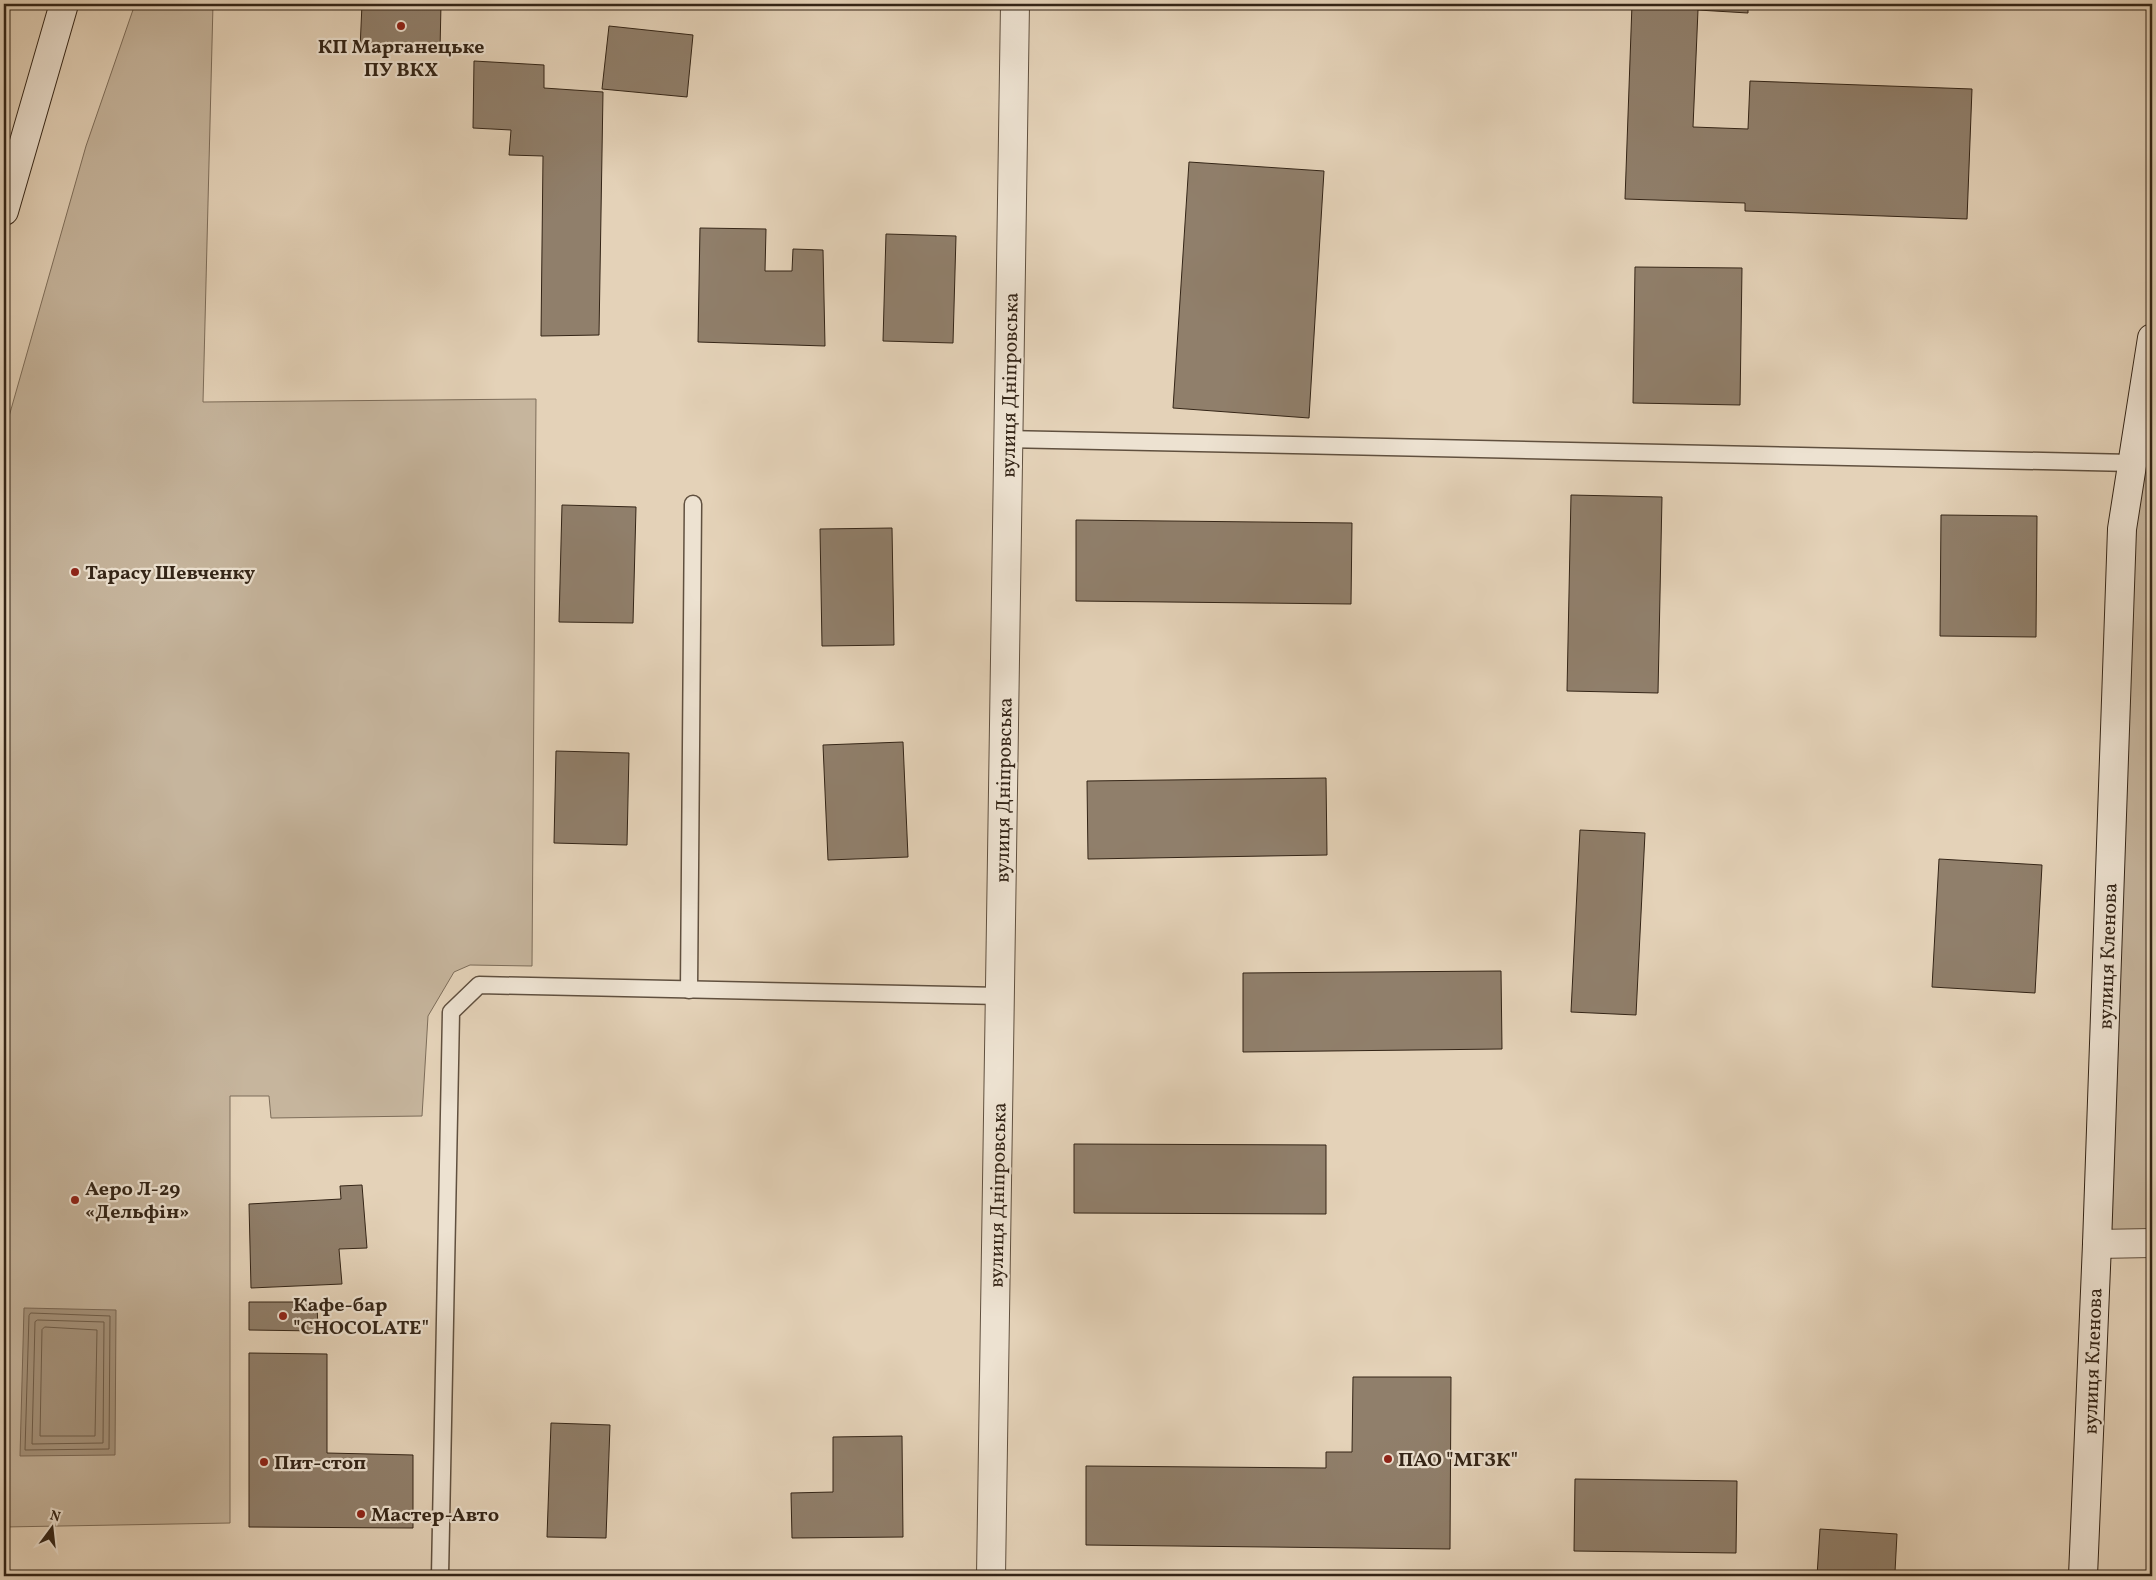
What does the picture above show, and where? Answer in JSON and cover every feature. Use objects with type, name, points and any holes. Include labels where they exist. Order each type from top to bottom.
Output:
[{"type":"street","points":[[4,211],[64,4]]},
{"type":"street","name":"вулиця Дніпровська","points":[[991,1576],[1015,4]]},
{"type":"street","name":"вулиця Кленова","points":[[2083,1576],[2097,1244],[2122,529],[2152,338]]},
{"type":"street","points":[[2097,1244],[2152,1243]]},
{"type":"lane","points":[[1009,439],[2132,463]]},
{"type":"lane","points":[[689,990],[693,504]]},
{"type":"lane","points":[[440,1576],[450,1012],[479,985],[1000,996]]},
{"type":"shaded area","points":[[135,4],[213,4],[203,402],[536,399],[532,966],[470,965],[454,972],[428,1016],[422,1116],[271,1118],[269,1096],[230,1096],[230,1523],[4,1527],[4,434],[86,146]]},
{"type":"shaded area","points":[[2152,338],[2152,1243],[2097,1244],[2122,529]]},
{"type":"water","points":[[24,1308],[116,1310],[115,1455],[20,1456]]},
{"type":"building","name":"КП Марганецьке ПУ ВКХ","points":[[362,4],[441,4],[440,50],[360,49]]},
{"type":"building","points":[[1632,4],[1748,4],[1748,13],[1698,10],[1693,127],[1748,129],[1750,81],[1972,89],[1967,219],[1745,211],[1745,203],[1625,199]]},
{"type":"building","points":[[609,26],[693,35],[687,97],[602,89]]},
{"type":"building","points":[[474,61],[544,65],[544,88],[603,92],[599,335],[541,336],[543,156],[509,155],[511,130],[473,128]]},
{"type":"building","points":[[1189,162],[1324,171],[1309,418],[1173,408]]},
{"type":"building","points":[[700,228],[766,229],[765,271],[792,271],[793,249],[823,250],[825,346],[698,342]]},
{"type":"building","points":[[886,234],[956,236],[953,343],[883,341]]},
{"type":"building","points":[[1635,267],[1742,268],[1740,405],[1633,403]]},
{"type":"building","points":[[1571,495],[1662,497],[1658,693],[1567,691]]},
{"type":"building","points":[[562,505],[636,507],[633,623],[559,622]]},
{"type":"building","points":[[1941,515],[2037,516],[2036,637],[1940,636]]},
{"type":"building","points":[[1076,520],[1352,523],[1351,604],[1076,601]]},
{"type":"building","points":[[892,528],[894,645],[822,646],[820,529]]},
{"type":"building","points":[[903,742],[908,857],[828,860],[823,745]]},
{"type":"building","points":[[556,751],[629,753],[627,845],[554,843]]},
{"type":"building","points":[[1326,778],[1327,855],[1088,859],[1087,781]]},
{"type":"building","points":[[1580,830],[1645,833],[1636,1015],[1571,1012]]},
{"type":"building","points":[[1939,859],[2042,865],[2035,993],[1932,987]]},
{"type":"building","points":[[1501,971],[1502,1049],[1243,1052],[1243,973]]},
{"type":"building","points":[[1074,1144],[1326,1145],[1326,1214],[1074,1213]]},
{"type":"building","points":[[362,1185],[367,1248],[339,1249],[342,1284],[251,1288],[249,1204],[341,1199],[340,1186]]},
{"type":"building","name":"Кафе-бар \"CHOCOLATE\"","points":[[249,1302],[317,1302],[318,1331],[249,1330]]},
{"type":"building","points":[[249,1353],[327,1354],[327,1453],[413,1455],[413,1528],[249,1527]]},
{"type":"building","name":"ПАО \"МГЗК\"","points":[[1353,1377],[1451,1377],[1450,1549],[1086,1545],[1086,1466],[1326,1468],[1326,1452],[1352,1452]]},
{"type":"building","points":[[551,1423],[610,1425],[606,1538],[547,1537]]},
{"type":"building","points":[[902,1436],[903,1537],[792,1538],[791,1493],[833,1492],[833,1437]]},
{"type":"building","points":[[1575,1479],[1737,1481],[1736,1553],[1574,1551]]},
{"type":"building","points":[[1820,1529],[1897,1534],[1895,1572],[1919,1574],[1922,1576],[1817,1576]]},
{"type":"place","name":"КП Марганецьке ПУ ВКХ","points":[[401,26]]},
{"type":"place","name":"Тарасу Шевченку","points":[[75,572]]},
{"type":"place","name":"Аеро Л-29 «Дельфін»","points":[[75,1200]]},
{"type":"place","name":"Кафе-бар \"CHOCOLATE\"","points":[[283,1316]]},
{"type":"place","name":"ПАО \"МГЗК\"","points":[[1388,1459]]},
{"type":"place","name":"Пит-стоп","points":[[264,1462]]},
{"type":"place","name":"Мастер-Авто","points":[[361,1514]]}]
